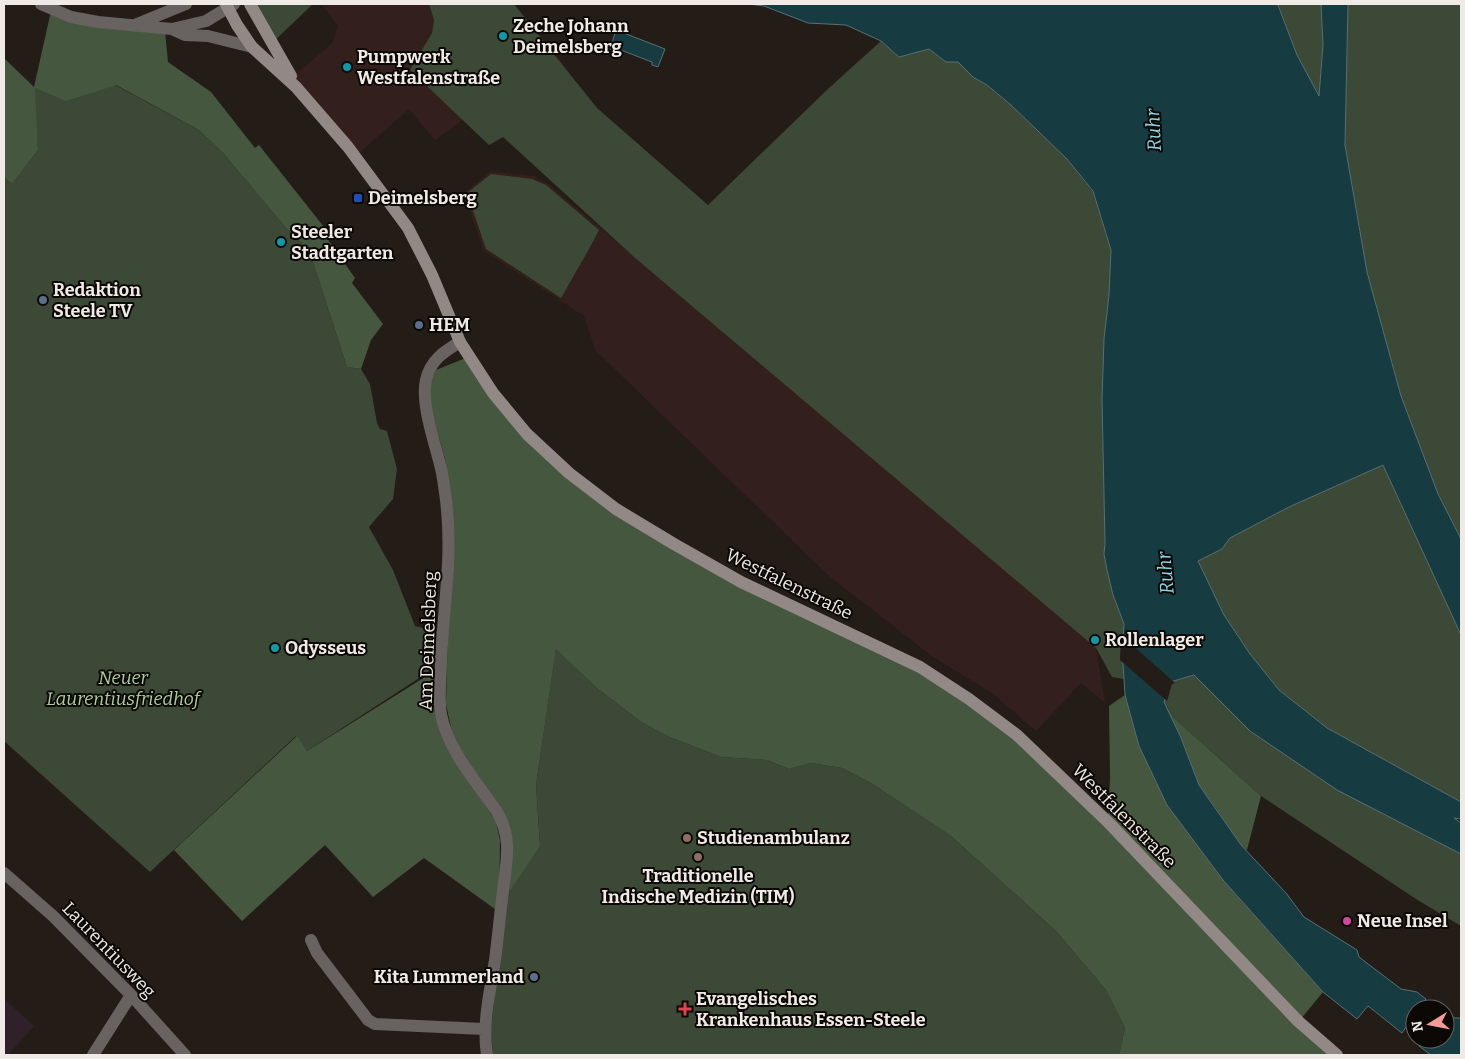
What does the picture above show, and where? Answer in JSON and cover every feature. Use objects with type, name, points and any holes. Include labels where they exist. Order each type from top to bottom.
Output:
[{"type":"main road","points":[[250,4],[296,87]]},
{"type":"main road","points":[[229,5],[252,47],[296,87]]},
{"type":"main road","name":"Westfalenstraße","points":[[296,87],[348,147],[408,228],[432,275],[460,342],[493,394],[526,434],[569,473],[616,509],[741,582],[920,667],[969,699],[1017,735],[1109,823],[1298,1020],[1337,1055]]},
{"type":"street","points":[[41,4],[71,16],[98,22],[172,29],[185,35],[208,36],[252,47]]},
{"type":"street","points":[[135,25],[186,4]]},
{"type":"street","points":[[172,29],[206,21],[229,5]]},
{"type":"street","name":"Am Deimelsberg","points":[[460,342],[444,352],[432,363],[425,381],[425,401],[442,474],[447,512],[448,568],[442,653],[441,713],[444,727],[455,749],[503,822],[508,848],[484,1029],[487,1055]]},
{"type":"street","name":"Laurentiusweg","points":[[4,874],[52,916],[131,995],[185,1055]]},
{"type":"street","points":[[311,940],[322,960],[368,1020],[374,1024],[484,1029]]},
{"type":"street","points":[[93,1055],[131,995]]},
{"type":"shaded area","points":[[321,4],[429,4],[434,20],[432,33],[410,70],[463,120],[435,140],[409,109],[359,153],[298,84],[294,76],[332,43],[338,26]]},
{"type":"shaded area","points":[[491,171],[533,176],[547,183],[1096,648],[1105,703],[1081,683],[1036,731],[992,693],[932,656],[829,576],[595,350],[584,316],[484,251],[464,193]]},
{"type":"shaded area","points":[[4,999],[34,1026],[8,1055],[4,1055]]},
{"type":"green space","points":[[251,4],[313,4],[272,43]]},
{"type":"green space","points":[[429,4],[514,4],[597,108],[708,205],[829,88],[881,41],[899,57],[929,49],[946,62],[958,62],[973,77],[987,85],[1011,105],[1067,159],[1093,192],[1111,250],[1109,295],[1104,339],[1104,554],[1113,595],[1124,624],[1122,647],[1124,679],[1112,677],[1096,648],[634,257],[503,137],[489,145],[410,70],[432,33],[434,20]]},
{"type":"green space","points":[[1276,4],[1321,4],[1323,45],[1319,97],[1297,55],[1279,6]]},
{"type":"green space","points":[[1348,4],[1461,4],[1461,539],[1438,494],[1401,396],[1367,272],[1345,145]]},
{"type":"green space","points":[[51,11],[165,31],[168,62],[211,92],[255,148],[259,145],[324,227],[321,230],[355,278],[352,283],[383,324],[371,340],[361,369],[347,367],[309,250],[286,228],[223,153],[199,130],[116,85],[66,101],[35,88],[38,150],[12,184],[4,177],[4,58],[34,87]]},
{"type":"green space","name":"Neuer Laurentiusfriedhof","points":[[115,85],[199,130],[223,153],[286,228],[309,250],[347,367],[361,369],[370,384],[377,423],[380,429],[387,431],[397,469],[393,499],[369,527],[393,570],[415,626],[441,633],[440,656],[427,673],[307,751],[296,736],[150,872],[4,741],[4,177],[12,184],[38,150],[34,88]]},
{"type":"green space","points":[[491,174],[532,179],[546,185],[599,230],[561,298],[486,249],[467,193]]},
{"type":"green space","points":[[468,357],[568,473],[741,588],[920,668],[1017,736],[1335,1055],[1119,1055],[1125,1028],[1106,990],[1056,931],[951,836],[871,783],[842,768],[811,763],[789,769],[767,760],[721,757],[667,736],[641,722],[597,688],[556,649],[536,785],[540,846],[511,889],[506,890],[510,849],[452,732],[446,704],[451,505],[445,459],[426,391],[436,370]]},
{"type":"green space","points":[[1383,465],[1461,635],[1461,802],[1327,728],[1279,690],[1250,654],[1224,615],[1198,561],[1222,549],[1230,538],[1289,507]]},
{"type":"green space","points":[[556,648],[597,688],[641,722],[667,736],[721,757],[767,760],[789,769],[811,763],[842,768],[871,783],[951,836],[1056,931],[1106,990],[1125,1028],[1119,1055],[493,1055],[491,1031],[506,890],[540,846],[536,785]]},
{"type":"green space","points":[[433,672],[433,706],[441,735],[496,822],[500,840],[499,912],[424,858],[373,897],[325,845],[242,921],[174,850],[297,736],[307,751]]},
{"type":"green space","points":[[1194,675],[1250,731],[1461,854],[1461,926],[1416,899],[1261,796],[1173,717],[1164,702],[1170,682]]},
{"type":"green space","points":[[1125,695],[1139,746],[1167,805],[1223,880],[1323,992],[1300,1020],[1108,822],[1110,778],[1109,706]]},
{"type":"green space","points":[[1164,702],[1173,717],[1261,796],[1247,850],[1241,845],[1199,785],[1181,738]]},
{"type":"water","name":"Ruhr","points":[[748,4],[1276,4],[1297,55],[1319,96],[1323,45],[1321,4],[1348,4],[1345,145],[1367,272],[1401,396],[1438,494],[1461,539],[1461,635],[1383,465],[1289,507],[1230,538],[1222,549],[1198,561],[1224,615],[1250,654],[1279,690],[1327,728],[1461,802],[1461,819],[1454,818],[1461,823],[1461,854],[1337,790],[1250,731],[1194,675],[1170,682],[1164,702],[1181,738],[1199,785],[1241,845],[1286,893],[1304,917],[1357,950],[1359,957],[1401,989],[1417,992],[1426,999],[1405,999],[1405,1029],[1402,1033],[1368,1006],[1357,1019],[1323,992],[1223,880],[1167,805],[1139,746],[1125,695],[1122,647],[1124,624],[1113,595],[1104,554],[1102,399],[1104,339],[1109,295],[1111,250],[1093,191],[1067,159],[1011,105],[987,85],[973,77],[958,62],[946,62],[929,49],[899,57],[881,41],[846,25],[808,23],[764,6]]},
{"type":"water","points":[[616,30],[665,49],[658,67],[652,65],[652,62],[618,49],[617,52],[610,49]]},
{"type":"water","points":[[1455,1018],[1461,1018],[1461,1055],[1431,1055],[1423,1049],[1455,1049]]},
{"type":"pier","points":[[1121,635],[1175,683],[1172,684],[1167,701],[1120,660]]},
{"type":"place","name":"Zeche Johann Deimelsberg","points":[[503,36]]},
{"type":"place","name":"Pumpwerk Westfalenstraße","points":[[347,67]]},
{"type":"place","name":"Deimelsberg","points":[[358,198]]},
{"type":"place","name":"Steeler Stadtgarten","points":[[281,242]]},
{"type":"place","name":"Redaktion Steele TV","points":[[43,300]]},
{"type":"place","name":"HEM","points":[[419,325]]},
{"type":"place","name":"Rollenlager","points":[[1095,640]]},
{"type":"place","name":"Odysseus","points":[[275,648]]},
{"type":"place","name":"Studienambulanz","points":[[687,838]]},
{"type":"place","name":"Traditionelle Indische Medizin (TIM)","points":[[698,857]]},
{"type":"place","name":"Neue Insel","points":[[1347,921]]},
{"type":"place","name":"Kita Lummerland","points":[[534,977]]},
{"type":"place","name":"Evangelisches Krankenhaus Essen-Steele","points":[[685,1009]]}]
